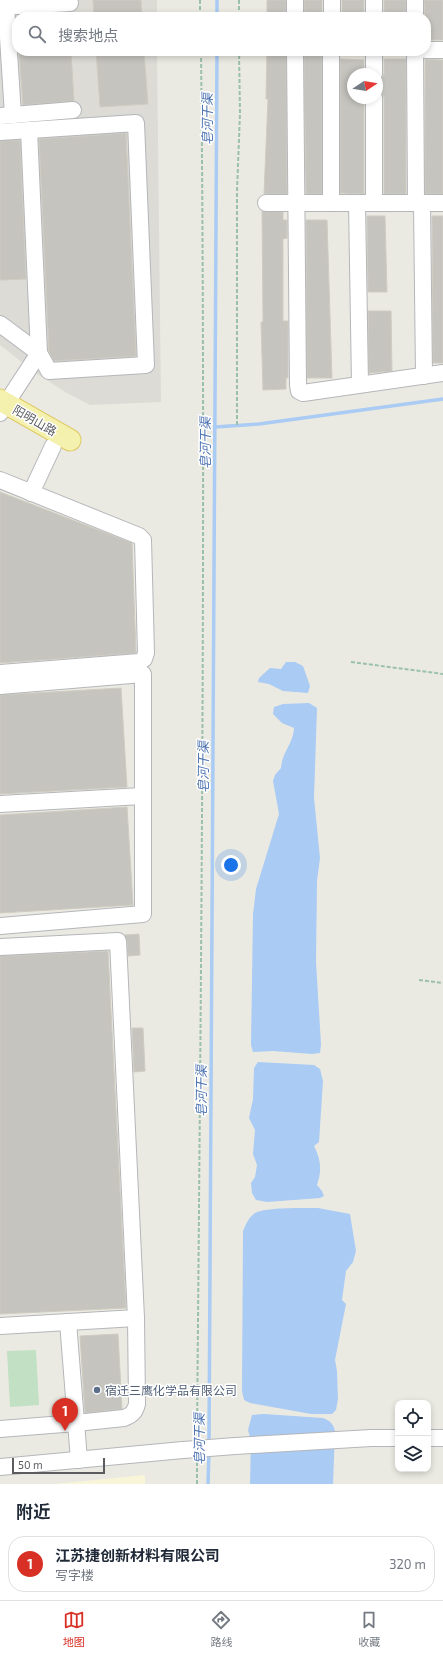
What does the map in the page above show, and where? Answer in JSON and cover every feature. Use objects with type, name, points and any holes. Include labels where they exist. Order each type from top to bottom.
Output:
[{"type":"main road","name":"阳明山路","points":[[1,408],[63,447]]},
{"type":"street","points":[[295,0],[295,12]]},
{"type":"street","points":[[332,0],[332,12]]},
{"type":"street","points":[[374,0],[374,12]]},
{"type":"street","points":[[415,0],[415,12]]},
{"type":"street","points":[[70,2],[3,7],[6,115],[73,110]]},
{"type":"street","points":[[431,50],[443,50]]},
{"type":"street","points":[[295,56],[295,202],[299,391],[304,392],[443,373]]},
{"type":"street","points":[[331,202],[332,56]]},
{"type":"street","points":[[374,56],[374,68]]},
{"type":"street","points":[[415,56],[424,376]]},
{"type":"street","points":[[374,104],[374,202]]},
{"type":"street","points":[[0,132],[136,123],[146,365],[49,370],[39,353],[0,324]]},
{"type":"street","points":[[1,408],[39,353],[29,130]]},
{"type":"street","points":[[357,202],[360,384]]},
{"type":"street","points":[[266,203],[443,203]]},
{"type":"street","points":[[31,493],[63,447]]},
{"type":"street","points":[[0,480],[139,536],[142,540],[146,653],[144,659],[139,662],[0,673]]},
{"type":"street","points":[[0,686],[143,674],[142,914],[0,926]]},
{"type":"street","points":[[0,804],[142,796]]},
{"type":"street","points":[[0,947],[118,941],[136,1318],[137,1404],[135,1411],[131,1415],[124,1418],[0,1429]]},
{"type":"street","points":[[0,1326],[136,1318]]},
{"type":"street","points":[[68,1322],[78,1460]]},
{"type":"street","points":[[0,1467],[78,1460],[190,1453],[235,1446],[395,1438]]},
{"type":"street","points":[[431,1438],[443,1438]]},
{"type":"path","points":[[200,0],[200,12]]},
{"type":"path","points":[[239,0],[239,12]]},
{"type":"path","points":[[197,1440],[203,739],[202,186],[200,56]]},
{"type":"path","points":[[237,425],[237,191],[240,120],[239,56]]},
{"type":"path","points":[[351,662],[443,674]]},
{"type":"path","points":[[419,980],[443,983]]},
{"type":"path","points":[[190,1453],[197,1484]]},
{"type":"shaded area","points":[[0,0],[157,0],[157,12],[12,12],[12,56],[157,56],[161,402],[90,405],[67,393],[37,374],[0,345]]},
{"type":"shaded area","points":[[145,1475],[145,1484],[55,1484]]},
{"type":"green space","points":[[36,1350],[39,1405],[10,1407],[7,1351]]},
{"type":"water","points":[[286,662],[295,662],[303,666],[310,686],[308,693],[283,691],[269,684],[258,682],[259,678],[270,668],[281,669]]},
{"type":"water","points":[[309,703],[317,708],[314,798],[320,858],[317,881],[316,962],[321,1044],[320,1053],[312,1054],[273,1051],[253,1052],[251,1045],[253,914],[256,889],[279,814],[273,781],[275,775],[281,768],[283,757],[292,738],[294,728],[282,723],[273,714],[274,707],[283,704]]},
{"type":"water","points":[[258,1062],[314,1065],[320,1069],[323,1081],[319,1142],[314,1146],[320,1165],[320,1175],[317,1185],[324,1196],[320,1198],[267,1202],[256,1200],[252,1193],[251,1183],[255,1177],[257,1165],[253,1154],[255,1130],[249,1118],[253,1099],[254,1068]]},
{"type":"water","points":[[285,1208],[318,1208],[350,1214],[356,1251],[353,1262],[346,1271],[342,1300],[346,1304],[335,1360],[338,1399],[336,1410],[332,1414],[311,1414],[250,1403],[244,1400],[242,1391],[243,1231],[251,1217],[260,1211]]},
{"type":"water","points":[[264,1414],[323,1418],[331,1423],[335,1431],[333,1484],[250,1484],[251,1441],[248,1430],[252,1415]]},
{"type":"building","points":[[93,0],[141,0],[142,12],[94,12]]},
{"type":"building","points":[[267,0],[286,0],[286,12],[267,12]]},
{"type":"building","points":[[304,0],[322,0],[322,12],[304,12]]},
{"type":"building","points":[[342,0],[364,0],[364,12],[342,12]]},
{"type":"building","points":[[384,0],[406,0],[406,12],[384,12]]},
{"type":"building","points":[[424,0],[443,0],[443,40],[431,40],[431,12],[425,12]]},
{"type":"building","points":[[19,56],[71,56],[74,101],[23,105]]},
{"type":"building","points":[[96,56],[144,56],[148,104],[100,107]]},
{"type":"building","points":[[267,56],[286,56],[287,194],[264,194],[268,99],[266,99]]},
{"type":"building","points":[[304,56],[322,56],[322,194],[306,194]]},
{"type":"building","points":[[340,59],[364,60],[364,68],[347,68],[347,104],[364,104],[364,194],[340,193]]},
{"type":"building","points":[[384,59],[406,59],[406,194],[384,194]]},
{"type":"building","points":[[425,59],[443,60],[443,194],[425,194]]},
{"type":"building","points":[[126,133],[136,356],[54,361],[49,352],[39,139]]},
{"type":"building","points":[[20,140],[26,279],[0,280],[0,141]]},
{"type":"building","points":[[262,211],[283,212],[283,220],[287,220],[287,238],[283,239],[283,321],[288,321],[288,378],[286,378],[286,389],[263,390],[261,322],[263,322]]},
{"type":"building","points":[[367,216],[385,216],[387,292],[368,292]]},
{"type":"building","points":[[432,216],[443,216],[443,363],[433,363]]},
{"type":"building","points":[[306,220],[327,220],[332,378],[307,378]]},
{"type":"building","points":[[368,311],[391,311],[392,371],[369,373]]},
{"type":"building","points":[[0,492],[132,543],[136,653],[0,663]]},
{"type":"building","points":[[121,688],[127,787],[0,794],[0,695]]},
{"type":"building","points":[[127,807],[133,905],[0,913],[0,815]]},
{"type":"building","points":[[139,934],[140,955],[128,956],[125,935]]},
{"type":"building","points":[[108,951],[126,1308],[0,1314],[0,956]]},
{"type":"building","points":[[132,1028],[143,1028],[145,1071],[134,1072]]},
{"type":"building","points":[[118,1334],[122,1409],[85,1413],[80,1336]]},
{"type":"waterway","name":"皂河干渠","points":[[217,0],[217,12]]},
{"type":"waterway","name":"皂河干渠","points":[[209,1444],[217,56]]},
{"type":"waterway","points":[[215,427],[259,424],[443,399]]},
{"type":"waterway","name":"皂河干渠","points":[[208,1484],[209,1452]]},
{"type":"place","name":"宿迁三鹰化学品有限公司","points":[[97,1390]]},
{"type":"place","name":"江苏捷创新材料有限公司","points":[[65,1431]]}]
